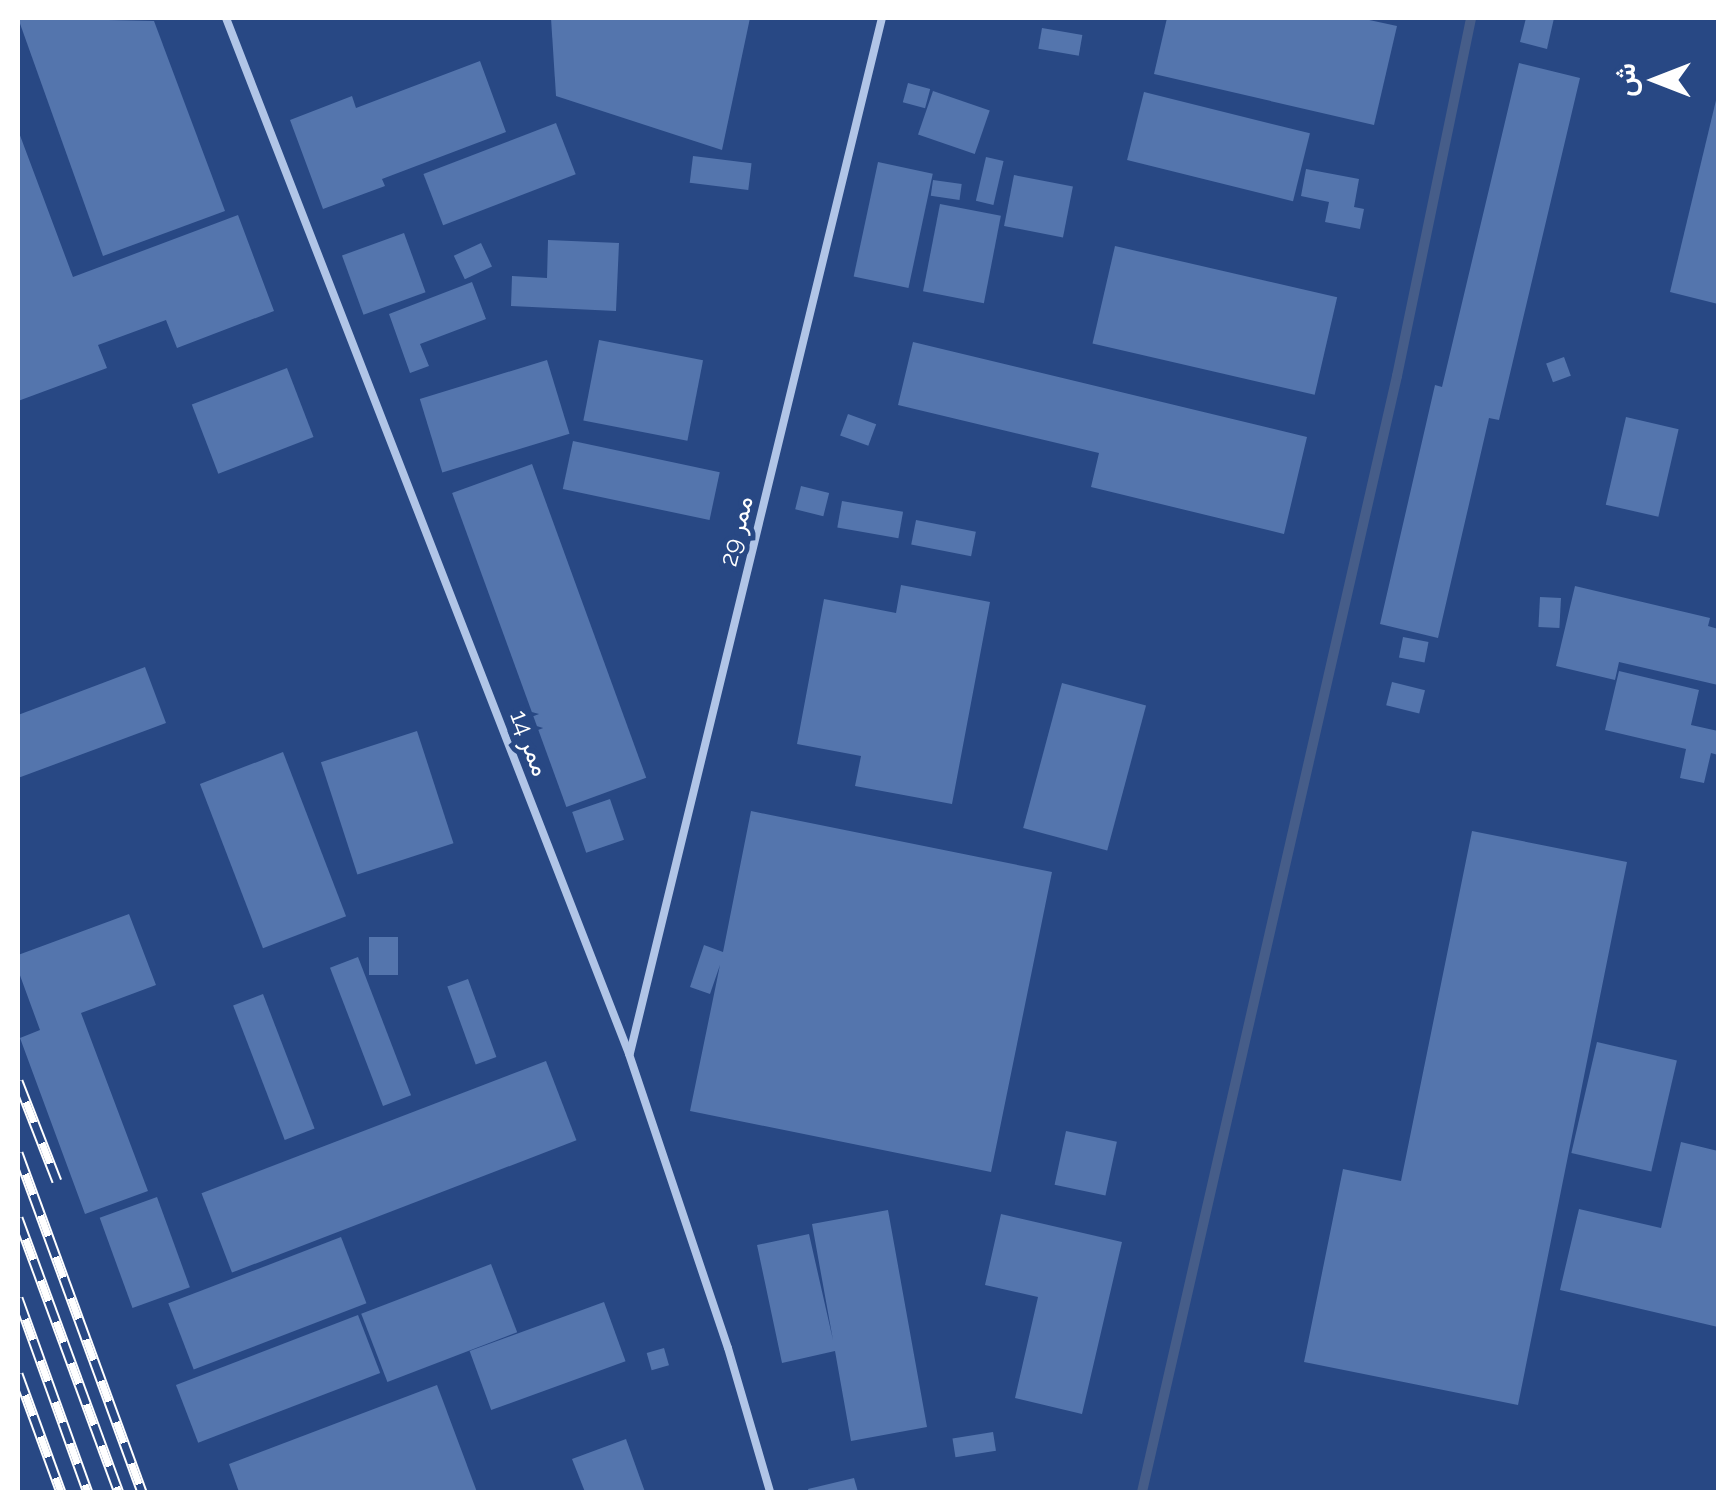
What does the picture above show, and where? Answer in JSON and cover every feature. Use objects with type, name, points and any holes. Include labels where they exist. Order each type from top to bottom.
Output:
[{"type":"lane","name":"ممر 14","points":[[226,18],[629,1054],[728,1348],[770,1492]]},
{"type":"lane","name":"ممر 29","points":[[629,1054],[882,18]]},
{"type":"building","points":[[18,18],[154,21],[225,211],[103,256]]},
{"type":"building","points":[[551,18],[750,18],[722,150],[556,96]]},
{"type":"building","points":[[1167,18],[1360,18],[1397,26],[1374,125],[1154,74]]},
{"type":"building","points":[[1526,18],[1554,18],[1547,49],[1520,42]]},
{"type":"building","points":[[1042,28],[1082,35],[1079,56],[1038,49]]},
{"type":"building","points":[[480,61],[506,132],[382,179],[385,186],[323,209],[290,120],[352,96],[356,108]]},
{"type":"building","points":[[1519,63],[1580,78],[1499,420],[1489,418],[1438,638],[1380,624],[1435,385],[1442,387]]},
{"type":"building","points":[[908,83],[930,89],[925,108],[903,102]]},
{"type":"building","points":[[933,91],[990,111],[975,154],[918,134]]},
{"type":"building","points":[[1144,92],[1310,133],[1293,201],[1127,160]]},
{"type":"building","points":[[1718,92],[1718,304],[1670,292]]},
{"type":"building","points":[[556,123],[576,174],[443,225],[423,174]]},
{"type":"building","points":[[18,130],[73,277],[238,215],[274,311],[177,348],[166,320],[98,345],[107,368],[18,401]]},
{"type":"building","points":[[693,156],[752,163],[748,190],[690,183]]},
{"type":"building","points":[[986,157],[1004,161],[993,205],[976,201]]},
{"type":"building","points":[[878,162],[933,174],[908,288],[854,276]]},
{"type":"building","points":[[1306,169],[1359,179],[1354,207],[1364,209],[1360,229],[1325,222],[1329,202],[1301,196]]},
{"type":"building","points":[[1014,175],[1073,186],[1063,237],[1004,226]]},
{"type":"building","points":[[933,180],[962,184],[959,200],[931,196]]},
{"type":"building","points":[[940,204],[1001,216],[984,303],[923,291]]},
{"type":"building","points":[[404,233],[426,292],[364,315],[342,256]]},
{"type":"building","points":[[548,240],[619,243],[616,311],[511,306],[512,276],[547,278]]},
{"type":"building","points":[[481,243],[492,267],[465,279],[454,256]]},
{"type":"building","points":[[1115,246],[1337,297],[1315,395],[1093,343]]},
{"type":"building","points":[[472,282],[486,319],[420,344],[429,366],[410,373],[389,314]]},
{"type":"building","points":[[599,340],[703,360],[687,441],[583,420]]},
{"type":"building","points":[[913,342],[1307,437],[1284,534],[1091,487],[1099,453],[898,405]]},
{"type":"building","points":[[1564,357],[1571,376],[1553,382],[1546,363]]},
{"type":"building","points":[[547,360],[570,434],[442,473],[420,399]]},
{"type":"building","points":[[287,368],[314,437],[218,474],[192,405]]},
{"type":"building","points":[[848,414],[876,424],[868,446],[840,436]]},
{"type":"building","points":[[1626,417],[1679,429],[1658,517],[1606,505]]},
{"type":"building","points":[[573,441],[720,472],[710,520],[563,489]]},
{"type":"building","points":[[532,464],[646,778],[566,807],[452,493]]},
{"type":"building","points":[[801,486],[829,493],[823,516],[795,509]]},
{"type":"building","points":[[842,501],[903,512],[898,538],[837,528]]},
{"type":"building","points":[[916,520],[976,532],[971,556],[911,545]]},
{"type":"building","points":[[901,585],[990,602],[952,804],[855,786],[861,756],[797,744],[824,599],[896,613]]},
{"type":"building","points":[[1575,586],[1710,618],[1708,626],[1718,629],[1718,685],[1619,662],[1615,680],[1556,666]]},
{"type":"building","points":[[1540,597],[1561,598],[1559,628],[1538,627]]},
{"type":"building","points":[[1403,637],[1429,642],[1425,663],[1399,658]]},
{"type":"building","points":[[145,667],[166,723],[18,778],[18,715]]},
{"type":"building","points":[[1619,671],[1699,690],[1691,725],[1718,731],[1718,755],[1711,753],[1704,783],[1680,778],[1686,749],[1605,730]]},
{"type":"building","points":[[1392,682],[1425,690],[1419,714],[1386,705]]},
{"type":"building","points":[[1062,683],[1146,706],[1107,850],[1023,828]]},
{"type":"building","points":[[417,731],[453,843],[357,874],[321,762]]},
{"type":"building","points":[[283,752],[346,916],[263,948],[200,784]]},
{"type":"building","points":[[610,799],[624,840],[586,853],[572,812]]},
{"type":"building","points":[[751,811],[1052,872],[991,1172],[690,1111],[720,965],[710,994],[690,987],[704,945],[723,952]]},
{"type":"building","points":[[1472,831],[1627,862],[1518,1405],[1304,1362],[1343,1169],[1401,1181]]},
{"type":"building","points":[[129,914],[156,985],[81,1013],[148,1191],[85,1214],[20,1038],[40,1030],[18,970],[18,955]]},
{"type":"building","points":[[369,937],[398,937],[398,975],[369,975]]},
{"type":"building","points":[[358,957],[411,1095],[383,1106],[330,968]]},
{"type":"building","points":[[468,979],[496,1057],[476,1065],[447,987]]},
{"type":"building","points":[[263,994],[315,1128],[285,1140],[233,1005]]},
{"type":"building","points":[[1597,1042],[1677,1060],[1651,1172],[1571,1153]]},
{"type":"building","points":[[546,1061],[576,1140],[232,1273],[202,1193]]},
{"type":"building","points":[[1066,1131],[1117,1142],[1105,1196],[1055,1185]]},
{"type":"building","points":[[1681,1142],[1718,1151],[1718,1327],[1560,1290],[1579,1209],[1661,1228]]},
{"type":"building","points":[[157,1197],[190,1287],[133,1308],[100,1218]]},
{"type":"building","points":[[888,1210],[927,1427],[851,1441],[835,1351],[782,1363],[757,1245],[809,1234],[833,1340],[812,1224]]},
{"type":"building","points":[[1001,1214],[1122,1242],[1082,1414],[1015,1398],[1038,1297],[985,1285]]},
{"type":"building","points":[[341,1237],[366,1303],[194,1370],[168,1303]]},
{"type":"building","points":[[491,1264],[517,1332],[387,1382],[361,1314]]},
{"type":"building","points":[[604,1302],[626,1361],[491,1410],[470,1351]]},
{"type":"building","points":[[358,1315],[380,1373],[198,1443],[176,1385]]},
{"type":"building","points":[[664,1348],[669,1365],[652,1370],[647,1353]]},
{"type":"building","points":[[437,1385],[477,1492],[239,1492],[229,1464]]},
{"type":"building","points":[[993,1432],[996,1451],[955,1457],[953,1438]]},
{"type":"building","points":[[626,1439],[645,1492],[585,1492],[572,1459]]},
{"type":"building","points":[[854,1478],[858,1492],[808,1489]]},
{"type":"waterway","points":[[1142,1492],[1397,376],[1471,18]]},
{"type":"railway","points":[[18,1081],[57,1181]]},
{"type":"railway","points":[[18,1153],[142,1492]]},
{"type":"railway","points":[[18,1218],[119,1492]]},
{"type":"railway","points":[[18,1298],[88,1492]]},
{"type":"railway","points":[[18,1374],[61,1492]]}]
